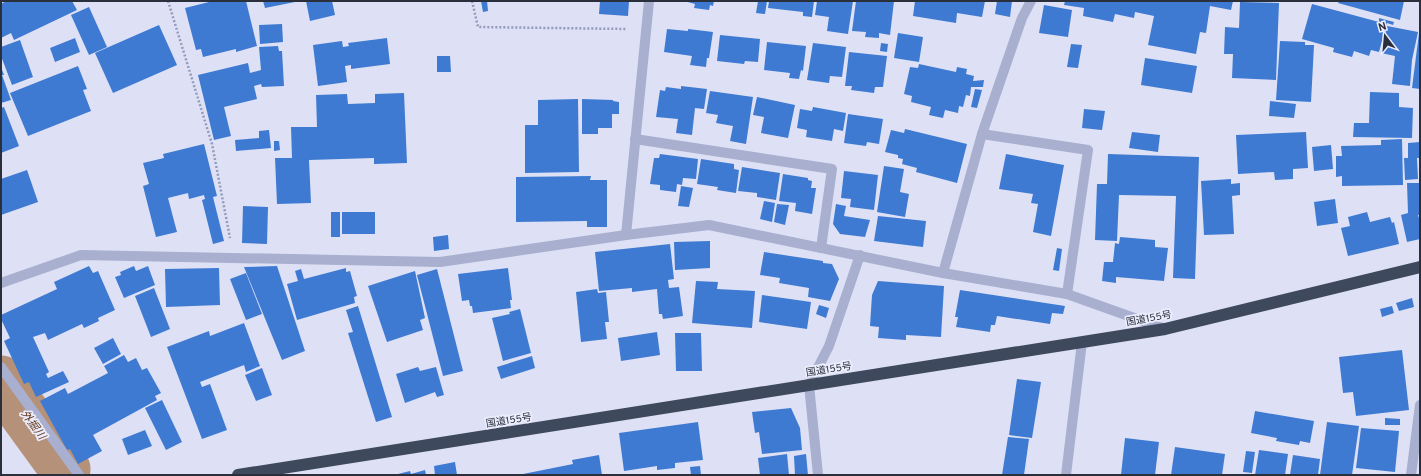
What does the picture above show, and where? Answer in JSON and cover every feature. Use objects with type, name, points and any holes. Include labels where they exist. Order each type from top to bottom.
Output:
[{"type":"highway","name":"国道155号","points":[[238,475],[1165,329],[1420,267]]},
{"type":"street","points":[[626,235],[649,1]]},
{"type":"street","points":[[943,273],[982,134],[1022,18],[1031,1]]},
{"type":"street","points":[[982,134],[1088,150],[1067,294]]},
{"type":"street","points":[[635,140],[832,169],[821,248]]},
{"type":"street","points":[[1,283],[81,255],[440,262],[626,235],[709,225],[943,273],[1067,294],[1165,329]]},
{"type":"street","points":[[818,475],[809,385],[829,346],[860,255]]},
{"type":"street","points":[[1066,475],[1082,342]]},
{"type":"street","points":[[1,367],[79,475]]},
{"type":"street","points":[[1411,475],[1420,405]]},
{"type":"path","points":[[168,1],[212,144],[233,258]]},
{"type":"path","points":[[472,1],[478,26],[646,29]]},
{"type":"building","points":[[6,1],[72,1],[77,10],[14,40],[11,33],[1,38],[1,4]]},
{"type":"building","points":[[213,1],[246,1],[257,46],[236,52],[236,49],[203,57],[201,49],[196,50],[185,8]]},
{"type":"building","points":[[263,1],[295,1],[295,2],[265,8]]},
{"type":"building","points":[[306,1],[332,1],[335,15],[310,21]]},
{"type":"building","points":[[481,1],[487,1],[488,11],[483,12]]},
{"type":"building","points":[[600,1],[629,1],[628,16],[599,14]]},
{"type":"building","points":[[684,1],[714,1],[713,6],[710,5],[709,10],[694,8],[695,4]]},
{"type":"building","points":[[758,1],[767,1],[765,14],[756,13]]},
{"type":"building","points":[[769,1],[814,1],[812,17],[803,16],[803,12],[768,8]]},
{"type":"building","points":[[817,1],[853,1],[848,34],[827,31],[829,17],[815,15]]},
{"type":"building","points":[[856,1],[894,1],[890,35],[879,33],[879,38],[865,37],[866,32],[852,31]]},
{"type":"building","points":[[915,1],[985,1],[982,17],[957,13],[956,23],[913,16]]},
{"type":"building","points":[[997,1],[1012,1],[1010,17],[995,14]]},
{"type":"building","points":[[1065,1],[1233,1],[1231,10],[1210,6],[1206,33],[1200,32],[1196,54],[1148,45],[1154,16],[1135,12],[1134,18],[1115,14],[1113,22],[1083,16],[1084,8],[1064,5]]},
{"type":"building","points":[[1339,1],[1404,1],[1400,20],[1338,3]]},
{"type":"building","points":[[1240,2],[1279,3],[1276,80],[1232,78],[1233,54],[1224,54],[1225,27],[1239,28]]},
{"type":"building","points":[[1312,4],[1379,22],[1379,18],[1394,22],[1393,25],[1387,23],[1379,52],[1371,50],[1369,56],[1354,51],[1352,57],[1333,52],[1334,48],[1302,39]]},
{"type":"building","points":[[1044,5],[1072,10],[1068,37],[1039,33]]},
{"type":"building","points":[[89,7],[107,47],[89,55],[71,15]]},
{"type":"building","points":[[282,24],[283,42],[260,44],[259,25]]},
{"type":"building","points":[[159,25],[177,65],[113,93],[95,53]]},
{"type":"building","points":[[1387,26],[1418,32],[1412,60],[1410,86],[1392,84],[1395,56],[1381,53]]},
{"type":"building","points":[[667,29],[688,31],[688,29],[713,32],[706,67],[690,65],[692,56],[664,52]]},
{"type":"building","points":[[898,33],[923,37],[919,62],[894,58]]},
{"type":"building","points":[[1420,33],[1420,89],[1412,88]]},
{"type":"building","points":[[720,35],[760,39],[758,62],[745,61],[744,64],[717,61]]},
{"type":"building","points":[[75,38],[80,52],[55,62],[50,48]]},
{"type":"building","points":[[387,38],[390,64],[351,69],[351,65],[345,66],[347,82],[318,86],[313,45],[342,41],[343,47],[349,46],[348,43]]},
{"type":"building","points":[[20,40],[33,77],[12,85],[1,56],[1,47]]},
{"type":"building","points":[[1280,41],[1305,42],[1305,45],[1314,45],[1311,102],[1276,100]]},
{"type":"building","points":[[767,42],[806,46],[803,71],[801,70],[799,79],[789,78],[790,73],[764,70]]},
{"type":"building","points":[[813,43],[846,47],[842,77],[830,76],[829,83],[807,80]]},
{"type":"building","points":[[881,43],[888,44],[887,52],[880,51]]},
{"type":"building","points":[[1071,44],[1082,45],[1078,68],[1067,67]]},
{"type":"building","points":[[278,46],[279,51],[282,51],[284,86],[262,87],[261,84],[254,86],[257,99],[224,107],[231,136],[214,140],[198,75],[248,63],[250,73],[261,70],[259,47]]},
{"type":"building","points":[[849,52],[887,56],[883,87],[875,87],[874,93],[851,90],[852,86],[845,86]]},
{"type":"building","points":[[437,56],[450,56],[451,72],[437,72]]},
{"type":"building","points":[[1145,58],[1197,66],[1192,93],[1141,85]]},
{"type":"building","points":[[919,64],[956,72],[957,67],[967,69],[966,74],[974,76],[973,81],[984,80],[983,87],[971,87],[970,96],[966,95],[963,107],[959,106],[958,113],[945,110],[943,118],[929,115],[931,107],[911,102],[912,96],[904,94],[910,67],[918,68]]},
{"type":"building","points":[[78,66],[87,89],[83,90],[91,111],[28,136],[10,93]]},
{"type":"building","points":[[1,67],[4,75],[2,75],[11,100],[1,103]]},
{"type":"building","points":[[681,86],[707,89],[704,109],[695,108],[692,135],[676,133],[678,119],[656,117],[660,90],[665,91],[666,87],[681,89]]},
{"type":"building","points":[[975,89],[982,90],[977,108],[971,107]]},
{"type":"building","points":[[710,91],[753,97],[746,144],[730,141],[733,126],[716,123],[718,115],[706,113]]},
{"type":"building","points":[[1370,92],[1399,93],[1399,107],[1413,108],[1412,138],[1353,137],[1354,123],[1369,123]]},
{"type":"building","points":[[404,93],[407,163],[374,164],[374,158],[309,160],[311,203],[277,204],[275,158],[292,158],[291,127],[317,127],[316,95],[347,94],[348,104],[375,103],[375,94]]},
{"type":"building","points":[[757,97],[795,105],[788,138],[761,133],[764,117],[753,115]]},
{"type":"building","points":[[578,99],[579,172],[525,173],[525,125],[538,125],[538,100]]},
{"type":"building","points":[[582,99],[613,100],[619,102],[619,114],[612,114],[612,128],[598,128],[598,134],[582,134]]},
{"type":"building","points":[[1270,101],[1296,104],[1294,118],[1269,116]]},
{"type":"building","points":[[4,107],[19,146],[1,153],[1,108]]},
{"type":"building","points":[[813,107],[846,113],[843,131],[834,129],[832,141],[806,137],[807,130],[797,128],[800,109],[812,111]]},
{"type":"building","points":[[1084,109],[1105,111],[1102,130],[1082,128]]},
{"type":"building","points":[[848,114],[883,119],[879,144],[867,142],[866,146],[844,143]]},
{"type":"building","points":[[905,129],[967,144],[957,183],[916,172],[917,168],[902,164],[903,159],[898,158],[898,155],[885,152],[891,130],[904,133]]},
{"type":"building","points":[[269,130],[271,148],[236,151],[235,140],[259,138],[259,131]]},
{"type":"building","points":[[1132,132],[1160,135],[1158,152],[1129,148]]},
{"type":"building","points":[[1306,132],[1308,168],[1293,169],[1293,179],[1275,180],[1274,172],[1238,174],[1236,135]]},
{"type":"building","points":[[1402,139],[1403,185],[1342,186],[1342,176],[1336,177],[1336,156],[1342,156],[1341,146],[1381,145],[1381,140]]},
{"type":"building","points":[[274,141],[279,141],[280,150],[274,151]]},
{"type":"building","points":[[1420,142],[1420,158],[1417,158],[1418,179],[1405,180],[1404,158],[1408,158],[1408,143]]},
{"type":"building","points":[[204,144],[217,196],[213,197],[224,241],[213,244],[202,200],[205,199],[204,195],[189,199],[188,193],[168,198],[177,232],[156,237],[143,186],[149,184],[143,163],[164,158],[163,154]]},
{"type":"building","points":[[1331,145],[1333,169],[1314,171],[1312,147]]},
{"type":"building","points":[[660,154],[698,159],[696,179],[683,178],[682,185],[677,184],[676,192],[660,190],[660,185],[650,184],[654,158],[659,158]]},
{"type":"building","points":[[1006,154],[1064,165],[1051,236],[1033,232],[1038,204],[1031,203],[1033,194],[999,189]]},
{"type":"building","points":[[1108,154],[1199,157],[1195,279],[1173,278],[1176,196],[1119,195],[1117,241],[1095,240],[1097,184],[1107,184]]},
{"type":"building","points":[[701,159],[734,164],[734,169],[739,170],[736,193],[717,190],[718,187],[697,184]]},
{"type":"building","points":[[884,166],[904,169],[900,192],[909,194],[905,217],[877,212]]},
{"type":"building","points":[[742,167],[780,173],[776,200],[757,197],[757,193],[738,191]]},
{"type":"building","points":[[27,170],[38,202],[1,215],[1,179]]},
{"type":"building","points":[[844,171],[878,175],[874,210],[850,207],[851,199],[841,198]]},
{"type":"building","points":[[783,174],[808,178],[808,180],[812,181],[811,188],[816,188],[812,214],[795,211],[796,203],[779,201]]},
{"type":"building","points":[[591,176],[590,180],[607,180],[607,227],[587,227],[587,221],[516,222],[516,177]]},
{"type":"building","points":[[1231,179],[1231,184],[1240,183],[1240,195],[1232,196],[1234,234],[1204,235],[1201,181]]},
{"type":"building","points":[[1407,183],[1420,183],[1420,215],[1418,215],[1420,221],[1420,239],[1407,242],[1401,215],[1408,213]]},
{"type":"building","points":[[681,186],[693,188],[689,207],[678,206]]},
{"type":"building","points":[[1335,199],[1338,223],[1317,226],[1314,202]]},
{"type":"building","points":[[764,201],[775,203],[772,222],[760,219]]},
{"type":"building","points":[[777,204],[789,205],[785,225],[774,222]]},
{"type":"building","points":[[836,204],[846,206],[844,216],[870,220],[865,237],[840,234],[833,224]]},
{"type":"building","points":[[243,206],[268,207],[267,244],[242,243]]},
{"type":"building","points":[[331,212],[340,212],[340,237],[331,237]]},
{"type":"building","points":[[342,212],[375,212],[375,234],[342,234]]},
{"type":"building","points":[[1367,212],[1370,222],[1390,217],[1392,223],[1394,222],[1399,244],[1348,256],[1341,228],[1350,226],[1348,217]]},
{"type":"building","points":[[878,216],[926,221],[923,247],[874,241]]},
{"type":"building","points":[[448,235],[449,249],[434,251],[433,237]]},
{"type":"building","points":[[1120,237],[1155,240],[1155,247],[1168,248],[1164,281],[1116,277],[1116,283],[1102,281],[1104,262],[1113,262],[1115,243],[1119,244]]},
{"type":"building","points":[[710,241],[710,268],[675,270],[674,242]]},
{"type":"building","points":[[670,244],[674,279],[668,280],[669,288],[679,287],[683,316],[663,319],[662,314],[659,314],[657,289],[632,292],[632,288],[599,291],[595,252]]},
{"type":"building","points":[[1057,248],[1062,249],[1059,271],[1053,270]]},
{"type":"building","points":[[764,252],[823,261],[823,263],[832,264],[839,279],[830,301],[808,297],[809,288],[779,283],[780,278],[760,275]]},
{"type":"building","points":[[89,266],[93,273],[98,271],[115,310],[98,318],[99,321],[84,328],[82,324],[48,340],[45,333],[33,337],[49,372],[46,374],[48,378],[63,371],[69,382],[36,397],[29,382],[24,384],[4,341],[10,338],[1,319],[1,315],[57,289],[54,282]]},
{"type":"building","points":[[134,266],[136,271],[148,266],[155,285],[124,298],[115,277],[121,275],[120,272]]},
{"type":"building","points":[[277,266],[305,351],[282,360],[244,267]]},
{"type":"building","points":[[219,268],[220,305],[166,307],[165,269]]},
{"type":"building","points":[[346,268],[346,272],[350,271],[357,296],[354,297],[355,303],[297,320],[287,284],[298,281],[295,271],[301,269],[304,279]]},
{"type":"building","points":[[508,268],[512,300],[510,300],[511,308],[473,313],[469,300],[462,301],[458,274]]},
{"type":"building","points":[[437,269],[463,371],[443,376],[417,275]]},
{"type":"building","points":[[415,271],[425,318],[420,320],[423,330],[387,342],[368,286]]},
{"type":"building","points":[[246,273],[262,314],[246,320],[230,279]]},
{"type":"building","points":[[696,281],[718,282],[717,289],[755,291],[752,328],[692,323]]},
{"type":"building","points":[[878,281],[944,286],[941,337],[906,335],[906,340],[878,338],[879,327],[870,326],[872,295]]},
{"type":"building","points":[[154,288],[170,329],[151,337],[135,296]]},
{"type":"building","points":[[597,289],[598,293],[606,292],[609,322],[605,322],[607,339],[581,342],[576,292]]},
{"type":"building","points":[[960,290],[1065,306],[1063,314],[1052,313],[1050,324],[997,316],[995,325],[991,325],[990,332],[956,327],[958,317],[955,317]]},
{"type":"building","points":[[762,295],[811,302],[807,329],[759,322]]},
{"type":"building","points":[[1412,298],[1414,307],[1399,311],[1396,303]]},
{"type":"building","points":[[819,305],[829,308],[826,318],[816,314]]},
{"type":"building","points":[[358,306],[392,417],[376,422],[348,333],[353,332],[346,310]]},
{"type":"building","points":[[1392,306],[1394,313],[1382,317],[1380,309]]},
{"type":"building","points":[[520,309],[531,353],[503,361],[492,318],[510,314],[509,312]]},
{"type":"building","points":[[244,323],[260,366],[246,372],[244,365],[200,382],[202,387],[210,384],[227,430],[202,439],[167,347],[209,331],[210,336]]},
{"type":"building","points":[[657,332],[660,355],[621,361],[618,338]]},
{"type":"building","points":[[675,333],[701,333],[702,371],[676,371]]},
{"type":"building","points":[[113,338],[121,354],[103,364],[94,348]]},
{"type":"building","points":[[1402,350],[1409,410],[1356,416],[1353,392],[1343,393],[1339,357]]},
{"type":"building","points":[[124,355],[128,362],[136,358],[142,370],[147,368],[161,393],[155,396],[157,400],[93,435],[102,451],[78,464],[70,449],[67,450],[40,401],[65,388],[68,394],[108,373],[104,366]]},
{"type":"building","points":[[532,356],[535,368],[501,379],[497,367]]},
{"type":"building","points":[[418,367],[420,371],[436,367],[444,395],[437,397],[435,392],[405,403],[396,374]]},
{"type":"building","points":[[262,368],[272,395],[256,401],[245,375]]},
{"type":"building","points":[[1017,379],[1041,382],[1032,438],[1009,435]]},
{"type":"building","points":[[162,400],[182,442],[166,450],[145,408]]},
{"type":"building","points":[[791,408],[800,428],[802,450],[762,454],[759,432],[755,433],[752,412]]},
{"type":"building","points":[[1255,411],[1314,421],[1310,443],[1300,441],[1299,445],[1276,441],[1277,438],[1251,433]]},
{"type":"building","points":[[1385,418],[1400,419],[1400,425],[1385,425]]},
{"type":"building","points":[[698,422],[703,460],[675,463],[675,468],[657,470],[657,466],[624,471],[619,433]]},
{"type":"building","points":[[1327,422],[1359,426],[1352,475],[1320,475]]},
{"type":"building","points":[[1361,428],[1399,431],[1395,472],[1356,468]]},
{"type":"building","points":[[145,430],[152,446],[128,455],[122,439]]},
{"type":"building","points":[[1008,437],[1029,439],[1024,475],[1002,475]]},
{"type":"building","points":[[1125,438],[1159,442],[1155,475],[1121,475]]},
{"type":"building","points":[[1175,447],[1225,454],[1222,475],[1171,475]]},
{"type":"building","points":[[1259,450],[1288,454],[1285,475],[1255,475]]},
{"type":"building","points":[[1246,451],[1255,452],[1252,473],[1243,472]]},
{"type":"building","points":[[787,454],[789,475],[760,475],[758,458]]},
{"type":"building","points":[[806,454],[808,475],[795,475],[794,456]]},
{"type":"building","points":[[599,455],[602,475],[518,475],[573,464],[572,460]]},
{"type":"building","points":[[1293,455],[1320,459],[1318,475],[1290,475]]},
{"type":"building","points":[[455,462],[457,475],[435,475],[434,466]]},
{"type":"building","points":[[700,466],[701,475],[691,475],[690,467]]},
{"type":"building","points":[[425,470],[426,475],[394,475],[410,471],[411,474]]},
{"type":"waterway","name":"外掘川","points":[[1,381],[65,469]]}]
